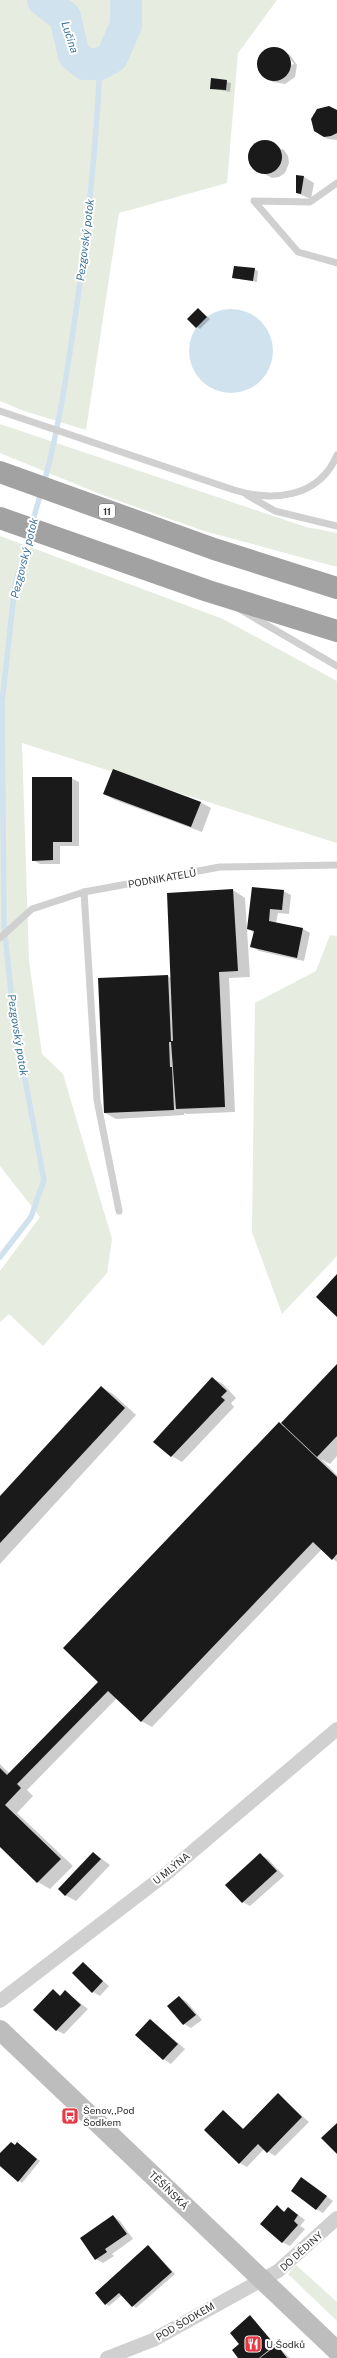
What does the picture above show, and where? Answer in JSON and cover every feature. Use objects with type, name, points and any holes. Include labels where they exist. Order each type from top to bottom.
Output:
[{"type":"highway","name":"11","points":[[0,472],[214,549],[337,588]]},
{"type":"highway","points":[[0,518],[208,591],[337,631]]},
{"type":"main road","name":"TĚŠÍNSKÁ","points":[[0,2030],[337,2351]]},
{"type":"street","name":"U MLÝNA","points":[[0,2001],[166,1874],[337,1729]]},
{"type":"street","name":"DO DĚDINY","points":[[262,2280],[282,2268],[337,2218]]},
{"type":"street","name":"POD ŠODKEM","points":[[107,2358],[153,2340],[262,2280]]},
{"type":"lane","points":[[337,183],[310,202],[254,201],[298,252],[337,263]]},
{"type":"lane","points":[[0,411],[242,492],[278,497],[300,492],[324,475],[337,455]]},
{"type":"lane","points":[[242,492],[275,511],[303,520],[337,526]]},
{"type":"lane","points":[[208,591],[337,666]]},
{"type":"lane","name":"PODNIKATELŮ","points":[[0,938],[32,909],[84,892],[220,868],[337,865]]},
{"type":"lane","points":[[84,892],[97,1100],[119,1211]]},
{"type":"shaded area","points":[[0,0],[277,0],[238,53],[227,183],[119,213],[86,430],[24,411],[0,401]]},
{"type":"shaded area","points":[[0,424],[306,527],[337,533],[337,567],[204,531],[105,496],[0,453]]},
{"type":"shaded area","points":[[0,536],[223,619],[337,681],[337,843],[22,743],[29,961],[42,1054],[63,1074],[112,1239],[107,1273],[43,1346],[9,1314],[0,1322],[0,1271],[40,1217],[0,1166]]},
{"type":"shaded area","points":[[330,935],[337,936],[337,1256],[282,1314],[252,1232],[255,1003],[316,971]]},
{"type":"shaded area","points":[[296,2265],[337,2302],[337,2321],[288,2274]]},
{"type":"water","points":[[231,309],[247,312],[261,321],[270,335],[273,351],[270,367],[261,381],[247,390],[231,393],[215,390],[201,381],[192,367],[189,351],[192,335],[201,321],[215,312]]},
{"type":"building","points":[[274,47],[280,48],[286,52],[290,58],[290,70],[286,76],[280,80],[274,81],[268,80],[262,76],[258,70],[257,64],[258,58],[262,52],[268,48]]},
{"type":"building","points":[[211,78],[227,80],[226,90],[210,89]]},
{"type":"building","points":[[329,106],[337,110],[337,133],[324,137],[314,131],[311,119],[317,109]]},
{"type":"building","points":[[265,140],[271,141],[277,145],[281,151],[281,163],[277,169],[271,173],[265,174],[259,173],[253,169],[249,163],[248,157],[249,151],[253,145],[259,141]]},
{"type":"building","points":[[296,175],[304,176],[301,194],[296,193]]},
{"type":"building","points":[[234,266],[255,268],[253,281],[232,278]]},
{"type":"building","points":[[198,308],[207,317],[196,328],[187,319]]},
{"type":"building","points":[[113,769],[201,802],[191,827],[103,794]]},
{"type":"building","points":[[32,777],[72,777],[72,842],[53,842],[53,860],[32,861]]},
{"type":"building","points":[[252,887],[284,890],[282,910],[270,909],[269,921],[303,928],[297,958],[250,947],[254,931],[247,929]]},
{"type":"building","points":[[233,889],[238,971],[219,972],[225,1107],[176,1109],[171,1042],[169,1042],[174,1110],[104,1113],[98,978],[168,975],[171,1041],[173,1041],[167,893]]},
{"type":"building","points":[[337,1274],[337,1317],[316,1297]]},
{"type":"building","points":[[337,1364],[337,1436],[317,1457],[281,1423]]},
{"type":"building","points":[[212,1377],[227,1391],[221,1397],[225,1400],[171,1457],[153,1442]]},
{"type":"building","points":[[101,1386],[125,1408],[0,1543],[0,1496]]},
{"type":"building","points":[[279,1422],[337,1477],[337,1554],[332,1560],[313,1542],[141,1722],[108,1691],[17,1784],[21,1788],[5,1805],[61,1859],[37,1883],[0,1847],[0,1768],[7,1775],[98,1682],[63,1648]]},
{"type":"building","points":[[93,1852],[101,1859],[65,1896],[58,1889]]},
{"type":"building","points":[[260,1853],[277,1871],[242,1903],[225,1885]]},
{"type":"building","points":[[83,1962],[103,1981],[92,1993],[72,1973]]},
{"type":"building","points":[[53,1989],[60,1996],[65,1990],[81,2005],[56,2031],[33,2010]]},
{"type":"building","points":[[179,1996],[196,2015],[183,2025],[167,2006]]},
{"type":"building","points":[[150,2019],[178,2044],[163,2060],[135,2035]]},
{"type":"building","points":[[278,2093],[302,2117],[267,2153],[258,2144],[239,2164],[204,2130],[223,2110],[243,2129]]},
{"type":"building","points":[[337,2123],[337,2154],[321,2138]]},
{"type":"building","points":[[11,2142],[15,2145],[17,2142],[37,2159],[18,2182],[0,2166],[0,2153]]},
{"type":"building","points":[[301,2177],[327,2196],[316,2210],[291,2191]]},
{"type":"building","points":[[277,2205],[284,2212],[288,2207],[298,2215],[294,2221],[298,2225],[282,2243],[260,2224]]},
{"type":"building","points":[[113,2215],[127,2234],[105,2249],[107,2252],[95,2260],[80,2238]]},
{"type":"building","points":[[148,2245],[172,2272],[132,2307],[119,2293],[105,2305],[95,2293]]},
{"type":"building","points":[[250,2315],[275,2345],[259,2358],[238,2358],[232,2350],[239,2344],[230,2333]]},
{"type":"building","points":[[277,2345],[287,2358],[260,2358]]},
{"type":"waterway","name":"Lučina","points":[[43,0],[65,17],[74,55],[85,64],[100,64],[112,57],[126,25],[126,0]]},
{"type":"waterway","name":"Pezgovský potok","points":[[44,483],[61,408],[78,299],[93,165],[100,64]]},
{"type":"waterway","name":"Pezgovský potok","points":[[32,524],[41,492]]},
{"type":"waterway","name":"Pezgovský potok","points":[[0,1257],[31,1217],[44,1180],[14,1021],[4,925],[2,703],[15,585],[30,532]]},
{"type":"place","name":"Šenov,,Pod Šodkem","points":[[70,2116]]},
{"type":"place","name":"U Šodků","points":[[253,2344]]}]
